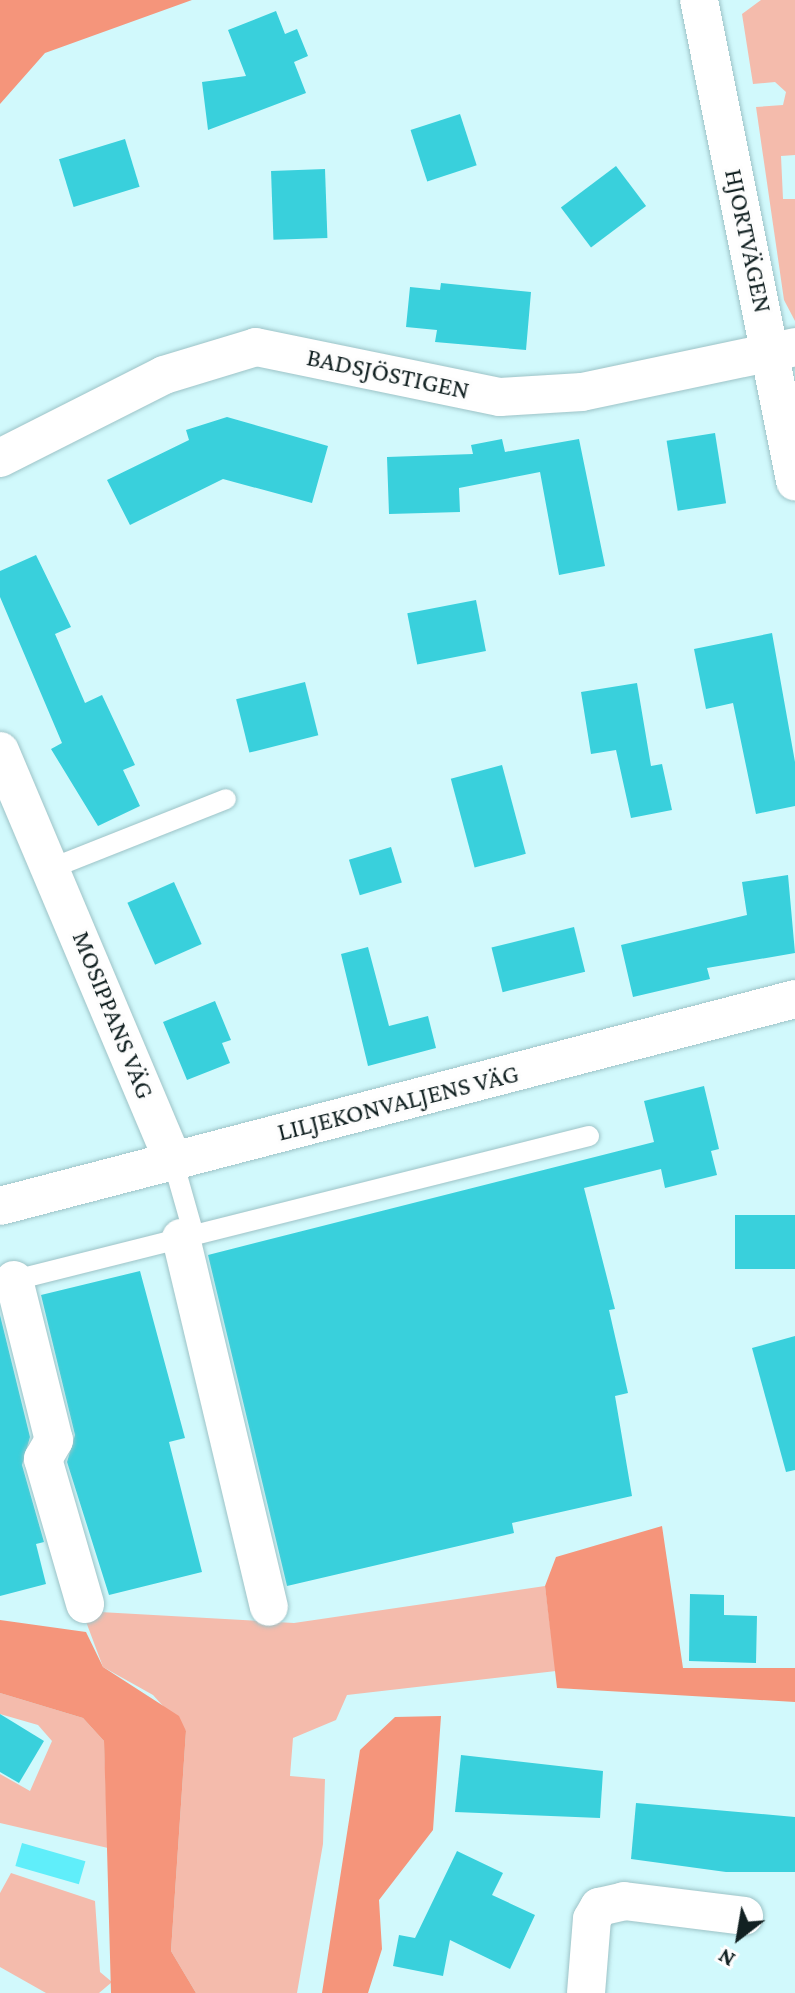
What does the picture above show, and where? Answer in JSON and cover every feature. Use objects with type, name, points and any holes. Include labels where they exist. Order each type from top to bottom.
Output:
[{"type":"street","name":"HJORTVÄGEN","points":[[699,0],[783,350],[795,482]]},
{"type":"street","name":"BADSJÖSTIGEN","points":[[0,458],[164,375],[256,347],[500,397],[582,392],[783,350]]},
{"type":"street","name":"MOSIPPANS VÄG","points":[[0,751],[52,868],[173,1161]]},
{"type":"street","name":"LILJEKONVALJENS VÄG","points":[[0,1206],[795,999]]},
{"type":"street","points":[[188,1237],[269,1607]]},
{"type":"street","points":[[7,1282],[54,1440],[43,1459],[85,1604]]},
{"type":"street","points":[[586,1993],[592,1919],[599,1907],[624,1901],[744,1916]]},
{"type":"lane","points":[[52,868],[226,799]]},
{"type":"lane","points":[[7,1282],[589,1136]]},
{"type":"lane","points":[[173,1161],[188,1237]]},
{"type":"shaded area","points":[[0,0],[192,0],[45,53],[0,104]]},
{"type":"shaded area","points":[[761,0],[795,0],[795,155],[781,156],[783,199],[795,199],[795,321],[784,300],[756,107],[783,105],[786,92],[775,82],[753,84],[742,14]]},
{"type":"shaded area","points":[[662,1526],[683,1668],[795,1668],[795,1702],[557,1688],[545,1586],[556,1557]]},
{"type":"shaded area","points":[[545,1586],[556,1671],[347,1695],[336,1720],[293,1738],[290,1776],[325,1779],[323,1844],[297,1993],[196,1993],[171,1951],[186,1731],[153,1695],[103,1667],[82,1611],[294,1623]]},
{"type":"shaded area","points":[[0,1620],[86,1632],[103,1667],[179,1716],[186,1731],[171,1951],[196,1993],[111,1993],[104,1741],[83,1718],[0,1693]]},
{"type":"shaded area","points":[[0,1693],[83,1718],[104,1741],[108,1848],[0,1823],[0,1774],[30,1791],[52,1741],[38,1725],[0,1714]]},
{"type":"shaded area","points":[[441,1716],[433,1830],[379,1900],[382,1949],[368,1993],[322,1993],[360,1750],[395,1717]]},
{"type":"shaded area","points":[[11,1873],[95,1901],[100,1972],[112,1982],[99,1993],[46,1993],[0,1967],[0,1893]]},
{"type":"water","points":[[22,1843],[85,1861],[79,1884],[15,1866]]},
{"type":"building","points":[[276,11],[285,34],[297,29],[308,56],[294,62],[306,93],[208,130],[202,82],[246,76],[228,30]]},
{"type":"building","points":[[460,114],[477,165],[427,181],[411,130]]},
{"type":"building","points":[[125,139],[140,187],[74,207],[59,159]]},
{"type":"building","points":[[616,166],[646,206],[591,247],[561,208]]},
{"type":"building","points":[[325,169],[327,238],[273,240],[271,171]]},
{"type":"building","points":[[441,283],[531,292],[526,350],[435,342],[437,330],[406,327],[410,287],[440,290]]},
{"type":"building","points":[[227,417],[328,446],[312,503],[223,479],[130,525],[107,480],[189,440],[186,430]]},
{"type":"building","points":[[715,433],[726,503],[678,511],[667,441]]},
{"type":"building","points":[[502,439],[505,452],[579,439],[605,566],[559,575],[540,472],[459,488],[460,512],[389,514],[387,457],[473,454],[471,445]]},
{"type":"building","points":[[36,555],[71,627],[55,634],[85,703],[102,695],[135,765],[123,770],[140,806],[98,826],[51,749],[62,743],[0,597],[0,571]]},
{"type":"building","points":[[476,600],[486,651],[417,664],[407,613]]},
{"type":"building","points":[[772,633],[795,762],[795,806],[756,814],[733,703],[706,709],[694,649]]},
{"type":"building","points":[[305,682],[318,735],[249,753],[236,699]]},
{"type":"building","points":[[637,683],[651,766],[662,764],[672,810],[631,818],[616,750],[591,754],[581,692]]},
{"type":"building","points":[[502,765],[526,854],[475,868],[451,779]]},
{"type":"building","points":[[391,847],[402,882],[360,895],[349,860]]},
{"type":"building","points":[[788,875],[795,953],[707,968],[710,979],[633,997],[621,945],[747,915],[742,882]]},
{"type":"building","points":[[174,882],[202,944],[155,965],[127,903]]},
{"type":"building","points":[[574,927],[585,972],[503,992],[492,948]]},
{"type":"building","points":[[368,947],[389,1026],[428,1016],[436,1048],[368,1066],[341,954]]},
{"type":"building","points":[[215,1001],[231,1040],[222,1043],[230,1063],[187,1080],[163,1022]]},
{"type":"building","points":[[704,1086],[719,1149],[711,1151],[717,1175],[665,1188],[661,1169],[584,1188],[615,1309],[609,1310],[628,1393],[615,1396],[632,1496],[512,1523],[514,1533],[287,1586],[208,1255],[654,1142],[644,1101]]},
{"type":"building","points":[[735,1215],[795,1215],[795,1269],[735,1269]]},
{"type":"building","points":[[140,1271],[185,1438],[169,1442],[202,1572],[109,1595],[67,1462],[75,1435],[41,1295]]},
{"type":"building","points":[[0,1315],[30,1437],[22,1465],[44,1542],[36,1544],[46,1584],[0,1596]]},
{"type":"building","points":[[795,1336],[795,1470],[786,1472],[752,1348]]},
{"type":"building","points":[[690,1594],[724,1595],[724,1615],[757,1616],[756,1663],[689,1661]]},
{"type":"building","points":[[0,1714],[44,1741],[19,1783],[0,1772]]},
{"type":"building","points":[[461,1755],[603,1771],[600,1818],[455,1812]]},
{"type":"building","points":[[636,1803],[795,1817],[795,1872],[726,1872],[631,1859]]},
{"type":"building","points":[[457,1851],[503,1873],[492,1895],[535,1915],[510,1969],[450,1940],[443,1976],[393,1966],[399,1935],[415,1938]]}]
